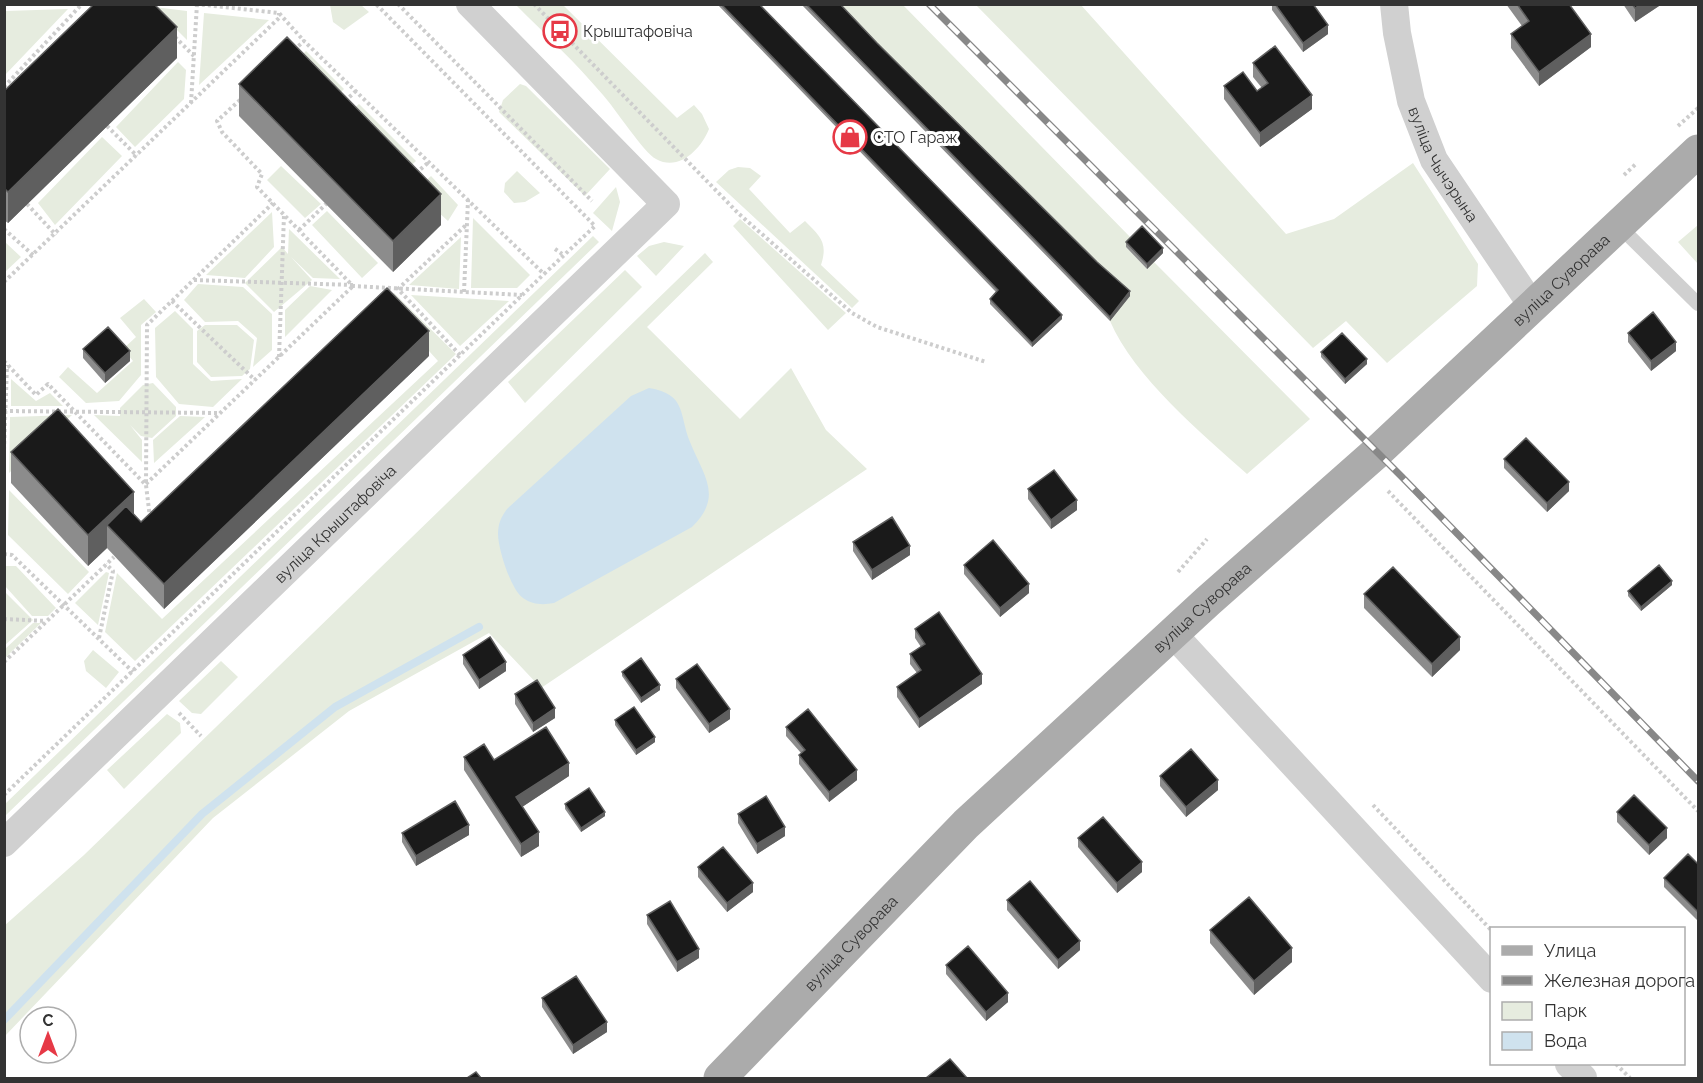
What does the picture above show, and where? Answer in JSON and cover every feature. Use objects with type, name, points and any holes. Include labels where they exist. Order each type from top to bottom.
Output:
[{"type":"main road","name":"вуліца Суворава","points":[[720,1078],[966,824],[1173,634],[1377,452],[1698,152]]},
{"type":"street","name":"вуліца Крыштафовіча","points":[[4,843],[666,204],[470,4]]},
{"type":"street","name":"вуліца Чычэрына","points":[[1394,4],[1397,33],[1411,101],[1434,160],[1533,307]]},
{"type":"street","points":[[1173,634],[1490,978]]},
{"type":"street","points":[[1570,1065],[1583,1078]]},
{"type":"lane","points":[[1618,226],[1698,304]]},
{"type":"path","points":[[4,87],[82,4]]},
{"type":"path","points":[[4,795],[544,274],[562,254],[595,226],[376,4]]},
{"type":"path","points":[[398,4],[592,201]]},
{"type":"path","points":[[534,4],[739,214],[852,313],[877,327],[986,362]]},
{"type":"path","points":[[191,103],[197,5],[279,13],[304,41],[544,274]]},
{"type":"path","points":[[4,282],[56,235],[279,18],[279,13]]},
{"type":"path","points":[[57,30],[64,37]]},
{"type":"path","points":[[172,34],[194,56]]},
{"type":"path","points":[[287,57],[304,41]]},
{"type":"path","points":[[340,106],[357,90]]},
{"type":"path","points":[[243,97],[217,122],[222,132],[262,174],[257,187],[354,286]]},
{"type":"path","points":[[107,126],[137,156]]},
{"type":"path","points":[[408,179],[429,162]]},
{"type":"path","points":[[464,292],[468,199]]},
{"type":"path","points":[[151,522],[146,485],[147,325],[273,203]]},
{"type":"path","points":[[27,204],[56,235]]},
{"type":"path","points":[[299,230],[326,204]]},
{"type":"path","points":[[279,357],[284,214]]},
{"type":"path","points":[[398,289],[466,225]]},
{"type":"path","points":[[4,229],[34,256]]},
{"type":"path","points":[[555,249],[562,254]]},
{"type":"path","points":[[194,280],[522,295]]},
{"type":"path","points":[[146,485],[354,286]]},
{"type":"path","points":[[398,289],[460,355]]},
{"type":"path","points":[[172,301],[255,380]]},
{"type":"path","points":[[6,362],[36,395],[48,384],[146,485]]},
{"type":"path","points":[[4,450],[6,362]]},
{"type":"path","points":[[5,411],[220,413]]},
{"type":"path","points":[[1388,491],[1698,811]]},
{"type":"path","points":[[1178,572],[1207,539]]},
{"type":"path","points":[[4,554],[12,555],[201,736]]},
{"type":"path","points":[[4,662],[114,557]]},
{"type":"path","points":[[99,638],[113,571],[106,564]]},
{"type":"path","points":[[4,619],[47,621]]},
{"type":"path","points":[[1617,1065],[1630,1078]]},
{"type":"green space","points":[[330,5],[361,5],[369,12],[344,30],[333,22]]},
{"type":"green space","points":[[516,5],[563,5],[677,118],[694,105],[702,114],[709,129],[701,144],[688,156],[673,163],[656,159],[644,148],[593,83]]},
{"type":"green space","points":[[836,5],[903,5],[1133,240],[1126,247],[1147,269],[1154,262],[1310,419],[1247,474],[1171,404],[1135,363],[1121,342],[1110,321],[1130,296]]},
{"type":"green space","points":[[976,5],[1081,5],[1286,234],[1334,219],[1413,163],[1478,264],[1477,286],[1387,363],[1346,321],[1313,348]]},
{"type":"green space","points":[[154,7],[187,11],[187,40]]},
{"type":"green space","points":[[68,9],[5,75],[5,11]]},
{"type":"green space","points":[[204,13],[269,20],[199,85]]},
{"type":"green space","points":[[306,51],[344,89],[330,103],[293,64]]},
{"type":"green space","points":[[178,62],[186,70],[184,99],[135,147],[116,127]]},
{"type":"green space","points":[[520,84],[526,86],[610,169],[585,196],[499,112],[503,100]]},
{"type":"green space","points":[[359,104],[416,161],[401,175],[344,117]]},
{"type":"green space","points":[[102,137],[122,156],[55,225],[38,203]]},
{"type":"green space","points":[[281,166],[321,204],[305,218],[267,180]]},
{"type":"green space","points":[[738,167],[750,168],[761,176],[749,189],[790,233],[805,221],[815,232],[822,241],[824,251],[821,265],[859,301],[852,308],[716,182],[729,170]]},
{"type":"green space","points":[[517,171],[540,193],[525,202],[514,203],[504,192],[505,183]]},
{"type":"green space","points":[[431,176],[458,205],[448,221],[415,191]]},
{"type":"green space","points":[[616,187],[620,202],[612,231],[593,213]]},
{"type":"green space","points":[[327,211],[378,263],[362,278],[312,225]]},
{"type":"green space","points":[[272,212],[274,247],[245,278],[206,275]]},
{"type":"green space","points":[[473,218],[530,275],[517,288],[471,288]]},
{"type":"green space","points":[[740,219],[846,313],[828,330],[733,226]]},
{"type":"green space","points":[[1698,225],[1698,264],[1678,242]]},
{"type":"green space","points":[[289,229],[340,279],[313,278],[291,257],[312,280],[274,312],[245,283],[282,247],[288,254]]},
{"type":"green space","points":[[593,236],[599,242],[5,816],[5,804]]},
{"type":"green space","points":[[461,237],[459,289],[409,285]]},
{"type":"green space","points":[[5,242],[21,257],[5,272]]},
{"type":"green space","points":[[664,242],[684,246],[656,276],[637,256],[649,246]]},
{"type":"green space","points":[[705,253],[713,262],[647,327],[740,419],[791,368],[826,430],[867,469],[541,688],[489,633],[349,711],[213,818],[35,1005],[18,1005],[18,1022],[5,1036],[4,926],[84,855]]},
{"type":"green space","points":[[625,270],[642,287],[525,403],[508,382]]},
{"type":"green space","points":[[198,284],[243,287],[272,314],[272,350],[253,367],[257,338],[238,321],[205,322],[184,300]]},
{"type":"green space","points":[[310,286],[332,290],[285,337],[285,310]]},
{"type":"green space","points":[[394,293],[456,354],[135,661],[105,632],[117,573],[162,619],[438,361],[385,302]]},
{"type":"green space","points":[[411,295],[509,301],[460,346]]},
{"type":"green space","points":[[144,299],[156,312],[141,325],[141,375],[119,401],[86,403],[59,377],[68,367],[97,393],[133,361],[123,349],[136,337],[120,318]]},
{"type":"green space","points":[[175,311],[193,329],[193,364],[211,381],[242,379],[213,407],[179,404],[156,377],[155,328]]},
{"type":"green space","points":[[205,325],[237,325],[254,340],[250,369],[242,376],[211,377],[197,362],[197,331]]},
{"type":"green space","points":[[11,379],[36,401],[50,393],[63,406],[11,406]]},
{"type":"green space","points":[[153,383],[176,407],[176,416],[152,438],[141,436],[130,425],[142,440],[142,462],[94,415],[120,416],[120,408],[143,385]]},
{"type":"green space","points":[[72,415],[9,473],[10,417]]},
{"type":"green space","points":[[180,416],[205,417],[154,463],[153,440]]},
{"type":"green space","points":[[9,490],[89,572],[68,594],[8,535]]},
{"type":"green space","points":[[5,566],[16,566],[56,608],[48,616],[32,616],[5,586]]},
{"type":"green space","points":[[106,572],[109,573],[98,625],[75,603]]},
{"type":"green space","points":[[4,591],[33,620],[5,645],[4,645]]},
{"type":"green space","points":[[33,623],[41,623],[5,658],[5,649]]},
{"type":"green space","points":[[93,650],[119,672],[106,688],[86,671],[84,661]]},
{"type":"green space","points":[[221,661],[238,677],[201,714],[192,713],[179,701]]},
{"type":"green space","points":[[167,714],[180,723],[181,733],[124,789],[107,770]]},
{"type":"water","points":[[649,388],[670,395],[680,407],[690,442],[708,485],[709,495],[702,516],[692,527],[554,603],[538,604],[523,598],[514,587],[503,559],[498,534],[503,515],[631,396]]},
{"type":"building","points":[[94,4],[154,4],[177,27],[8,192],[4,188],[4,91]]},
{"type":"building","points":[[721,4],[759,4],[1062,315],[1032,343],[990,299],[998,290]]},
{"type":"building","points":[[806,4],[840,4],[1097,262],[1130,291],[1110,317]]},
{"type":"building","points":[[1275,4],[1313,4],[1328,25],[1303,43]]},
{"type":"building","points":[[1517,4],[1569,4],[1591,34],[1539,72],[1511,34],[1529,21]]},
{"type":"building","points":[[287,37],[441,194],[393,241],[239,84]]},
{"type":"building","points":[[1275,46],[1312,95],[1260,133],[1224,86],[1243,72],[1257,91],[1268,83],[1253,63]]},
{"type":"building","points":[[1142,226],[1163,248],[1147,264],[1126,242]]},
{"type":"building","points":[[387,288],[429,331],[164,584],[107,525],[126,506],[141,522]]},
{"type":"building","points":[[1653,312],[1676,342],[1651,361],[1628,333]]},
{"type":"building","points":[[108,327],[130,351],[105,373],[83,349]]},
{"type":"building","points":[[1342,333],[1367,359],[1345,379],[1321,352]]},
{"type":"building","points":[[58,409],[134,492],[88,535],[11,452]]},
{"type":"building","points":[[1526,438],[1569,482],[1547,503],[1504,459]]},
{"type":"building","points":[[1054,470],[1077,500],[1051,520],[1028,489]]},
{"type":"building","points":[[892,517],[910,546],[872,570],[853,542]]},
{"type":"building","points":[[993,540],[1029,584],[1000,608],[964,565]]},
{"type":"building","points":[[1659,565],[1672,581],[1641,607],[1628,591]]},
{"type":"building","points":[[1393,567],[1460,637],[1432,664],[1364,594]]},
{"type":"building","points":[[939,612],[982,674],[919,719],[897,687],[921,670],[910,654],[925,644],[915,629]]},
{"type":"building","points":[[490,637],[506,662],[479,680],[463,655]]},
{"type":"building","points":[[641,658],[660,685],[641,698],[622,672]]},
{"type":"building","points":[[697,664],[730,709],[709,724],[676,679]]},
{"type":"building","points":[[537,680],[555,708],[533,723],[515,694]]},
{"type":"building","points":[[634,707],[655,737],[636,750],[615,720]]},
{"type":"building","points":[[808,709],[857,770],[829,792],[799,755],[805,750],[786,727]]},
{"type":"building","points":[[546,727],[569,763],[516,797],[539,832],[521,844],[464,757],[484,744],[494,760]]},
{"type":"building","points":[[1191,749],[1218,780],[1186,807],[1160,776]]},
{"type":"building","points":[[589,788],[605,812],[581,828],[565,804]]},
{"type":"building","points":[[1634,795],[1667,828],[1649,845],[1617,812]]},
{"type":"building","points":[[766,796],[785,827],[757,844],[738,814]]},
{"type":"building","points":[[455,801],[469,825],[416,856],[402,833]]},
{"type":"building","points":[[1103,817],[1142,862],[1117,883],[1078,838]]},
{"type":"building","points":[[723,847],[753,883],[727,903],[698,867]]},
{"type":"building","points":[[1688,854],[1698,864],[1698,912],[1664,878]]},
{"type":"building","points":[[1030,881],[1080,941],[1058,960],[1007,900]]},
{"type":"building","points":[[1249,897],[1292,948],[1254,981],[1210,930]]},
{"type":"building","points":[[670,901],[699,949],[677,962],[647,915]]},
{"type":"building","points":[[968,946],[1008,993],[986,1012],[946,965]]},
{"type":"building","points":[[576,976],[607,1022],[573,1045],[542,998]]},
{"type":"building","points":[[950,1059],[967,1078],[926,1078]]},
{"type":"building","points":[[476,1072],[481,1078],[467,1078]]},
{"type":"waterway","points":[[4,1020],[202,814],[335,707],[479,627]]},
{"type":"railway","points":[[929,4],[1402,477],[1698,781]]},
{"type":"place","name":"Крыштафовіча","points":[[560,31]]},
{"type":"place","name":"СТО Гараж","points":[[850,137]]}]
